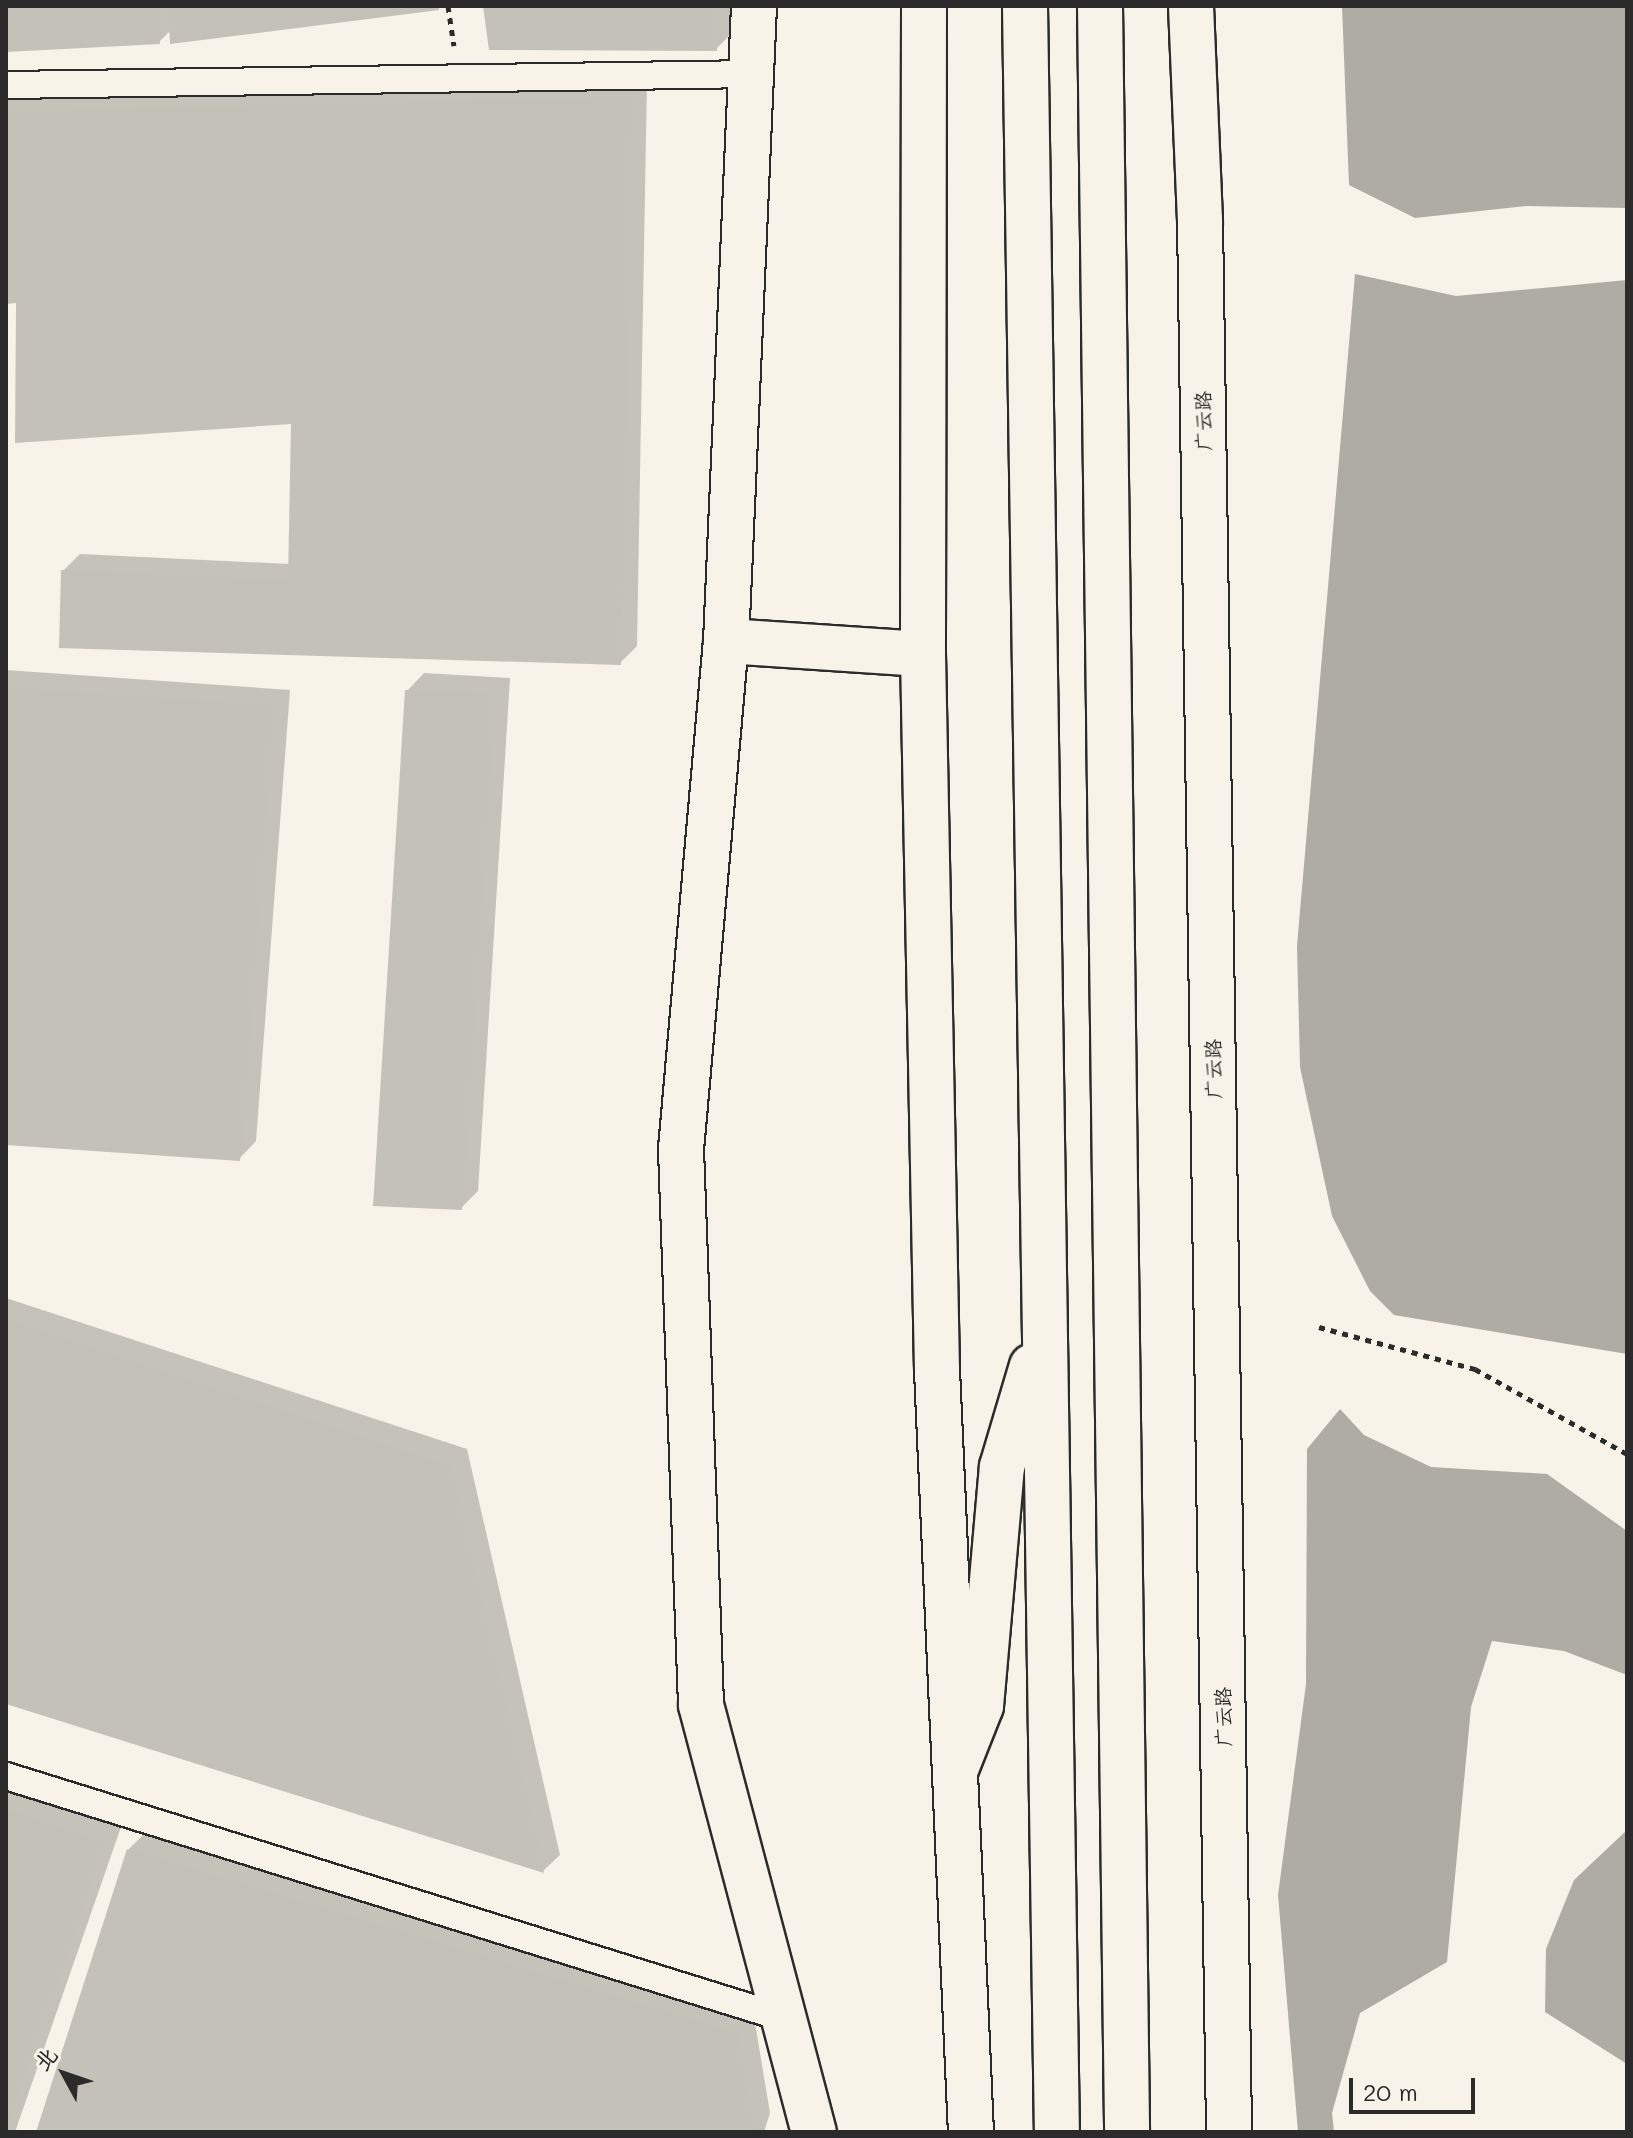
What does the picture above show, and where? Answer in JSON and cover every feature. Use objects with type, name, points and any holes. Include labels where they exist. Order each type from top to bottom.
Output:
[{"type":"main road","points":[[754,6],[726,641],[681,1149],[701,1705],[814,2132]]},
{"type":"main road","points":[[924,6],[923,654],[937,1370],[971,2132]]},
{"type":"main road","points":[[1025,6],[1057,2132]]},
{"type":"main road","points":[[1100,6],[1127,2132]]},
{"type":"main road","name":"广云路","points":[[1191,6],[1201,252],[1229,2132]]},
{"type":"main road","points":[[726,641],[923,654]]},
{"type":"main road","points":[[956,1769],[981,1706],[1002,1467],[1045,1325]]},
{"type":"lane","points":[[6,85],[752,74]]},
{"type":"lane","points":[[6,1776],[784,2018]]},
{"type":"path","points":[[1319,1327],[1475,1369],[1627,1454]]},
{"type":"shaded area","points":[[1342,6],[1627,6],[1627,208],[1527,206],[1415,218],[1349,185]]},
{"type":"shaded area","points":[[1355,274],[1456,296],[1627,280],[1627,1354],[1394,1315],[1370,1291],[1332,1216],[1300,1067],[1297,946]]},
{"type":"shaded area","points":[[1340,1409],[1364,1435],[1431,1467],[1547,1474],[1627,1531],[1627,1675],[1564,1651],[1492,1641],[1471,1707],[1447,1962],[1360,2013],[1332,2113],[1334,2132],[1298,2132],[1278,1895],[1306,1684],[1307,1449]]},
{"type":"shaded area","points":[[1627,1830],[1627,2064],[1545,2012],[1546,1949],[1574,1880]]},
{"type":"building","points":[[6,6],[158,6],[160,44],[6,52]]},
{"type":"building","points":[[168,6],[439,6],[439,10],[170,44]]},
{"type":"building","points":[[483,6],[718,6],[717,51],[489,50]]},
{"type":"building","points":[[631,97],[621,665],[59,648],[61,570],[288,581],[291,424],[15,443],[16,303],[6,304],[6,112]]},
{"type":"building","points":[[6,688],[273,706],[240,1161],[6,1145]]},
{"type":"building","points":[[405,690],[494,694],[462,1210],[373,1206]]},
{"type":"building","points":[[6,1320],[450,1466],[544,1873],[6,1704]]},
{"type":"building","points":[[6,1809],[105,1844],[6,2127]]},
{"type":"building","points":[[127,1849],[737,2033],[753,2132],[36,2132]]}]
